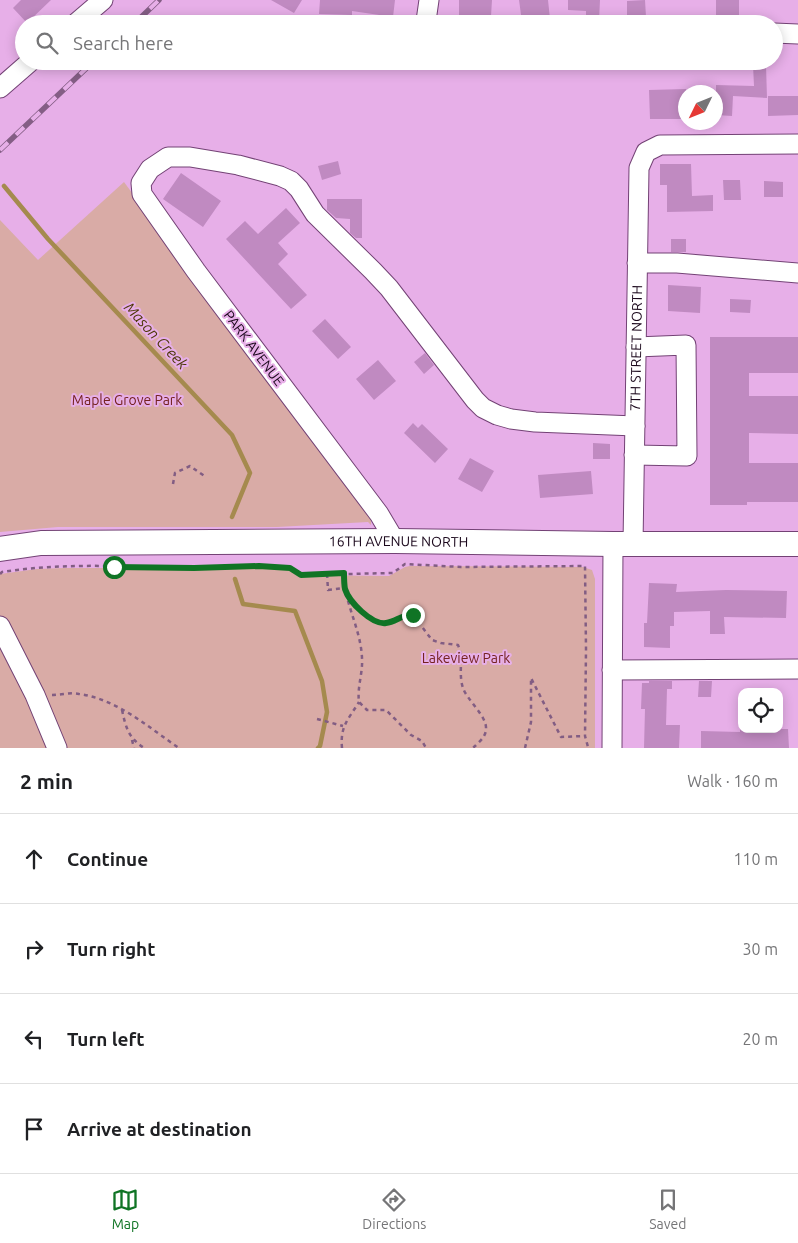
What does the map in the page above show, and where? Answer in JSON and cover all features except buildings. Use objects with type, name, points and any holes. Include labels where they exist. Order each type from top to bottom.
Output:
[{"type":"main road","name":"16TH AVENUE NORTH","points":[[0,549],[41,544],[396,541],[798,544]]},
{"type":"street","points":[[86,15],[103,0]]},
{"type":"street","points":[[427,15],[429,0]]},
{"type":"street","points":[[783,33],[798,34]]},
{"type":"street","points":[[0,88],[21,70]]},
{"type":"street","name":"7TH STREET NORTH","points":[[612,748],[612,670],[623,544],[634,455],[639,168],[646,152],[660,145],[798,144]]},
{"type":"street","name":"PARK AVENUE","points":[[396,541],[379,514],[196,272],[142,194],[141,183],[150,169],[168,157],[190,157],[238,165],[280,176],[291,181],[315,214],[389,288],[483,408],[511,419],[535,422],[634,426]]},
{"type":"street","points":[[637,263],[687,264],[798,273]]},
{"type":"street","points":[[634,455],[687,456],[686,345],[636,347]]},
{"type":"street","points":[[0,626],[35,695],[57,748]]},
{"type":"street","points":[[612,670],[798,669]]},
{"type":"path","points":[[173,484],[175,473],[190,466],[206,477]]},
{"type":"path","points":[[0,574],[2,572],[28,568],[62,566],[194,568],[259,566],[290,568],[301,575],[393,573],[405,564],[585,566],[585,736],[588,747]]},
{"type":"path","points":[[342,748],[340,734],[343,726],[359,702],[358,691],[362,659],[358,629],[345,588],[344,573]]},
{"type":"path","points":[[327,574],[328,590],[345,588]]},
{"type":"path","points":[[345,588],[352,604],[380,623],[388,623],[406,614],[413,615],[432,640],[441,644],[458,645],[461,652],[460,674],[464,690],[486,724],[486,731],[473,748]]},
{"type":"path","points":[[525,748],[531,722],[531,678],[561,737],[585,736]]},
{"type":"path","points":[[35,695],[78,694],[111,703],[179,748]]},
{"type":"path","points":[[359,702],[368,710],[386,710],[412,735],[422,741],[426,748]]},
{"type":"path","points":[[122,709],[125,725],[134,748]]},
{"type":"path","points":[[317,719],[343,726]]},
{"type":"path","points":[[132,740],[144,748]]},
{"type":"green space","name":"Maple Grove Park","points":[[124,182],[371,517],[371,525],[368,522],[277,527],[58,527],[0,532],[0,220],[38,260]]},
{"type":"green space","name":"Lakeview Park","points":[[410,566],[583,567],[592,570],[595,579],[595,748],[0,748],[0,574],[37,569],[64,568],[287,568],[296,575],[389,576]]},
{"type":"waterway","name":"Mason Creek","points":[[4,186],[48,239],[232,435],[250,473],[232,517]]},
{"type":"waterway","name":"Mason Creek","points":[[235,579],[243,604],[295,611],[322,681],[327,712],[318,748]]},
{"type":"railway","points":[[143,15],[159,0]]},
{"type":"railway","points":[[0,150],[84,70]]},
{"type":"route","points":[[114,567],[194,568],[259,566],[290,568],[301,575],[344,573],[345,588],[352,604],[370,618],[380,623],[388,623],[406,614],[413,615]]}]
